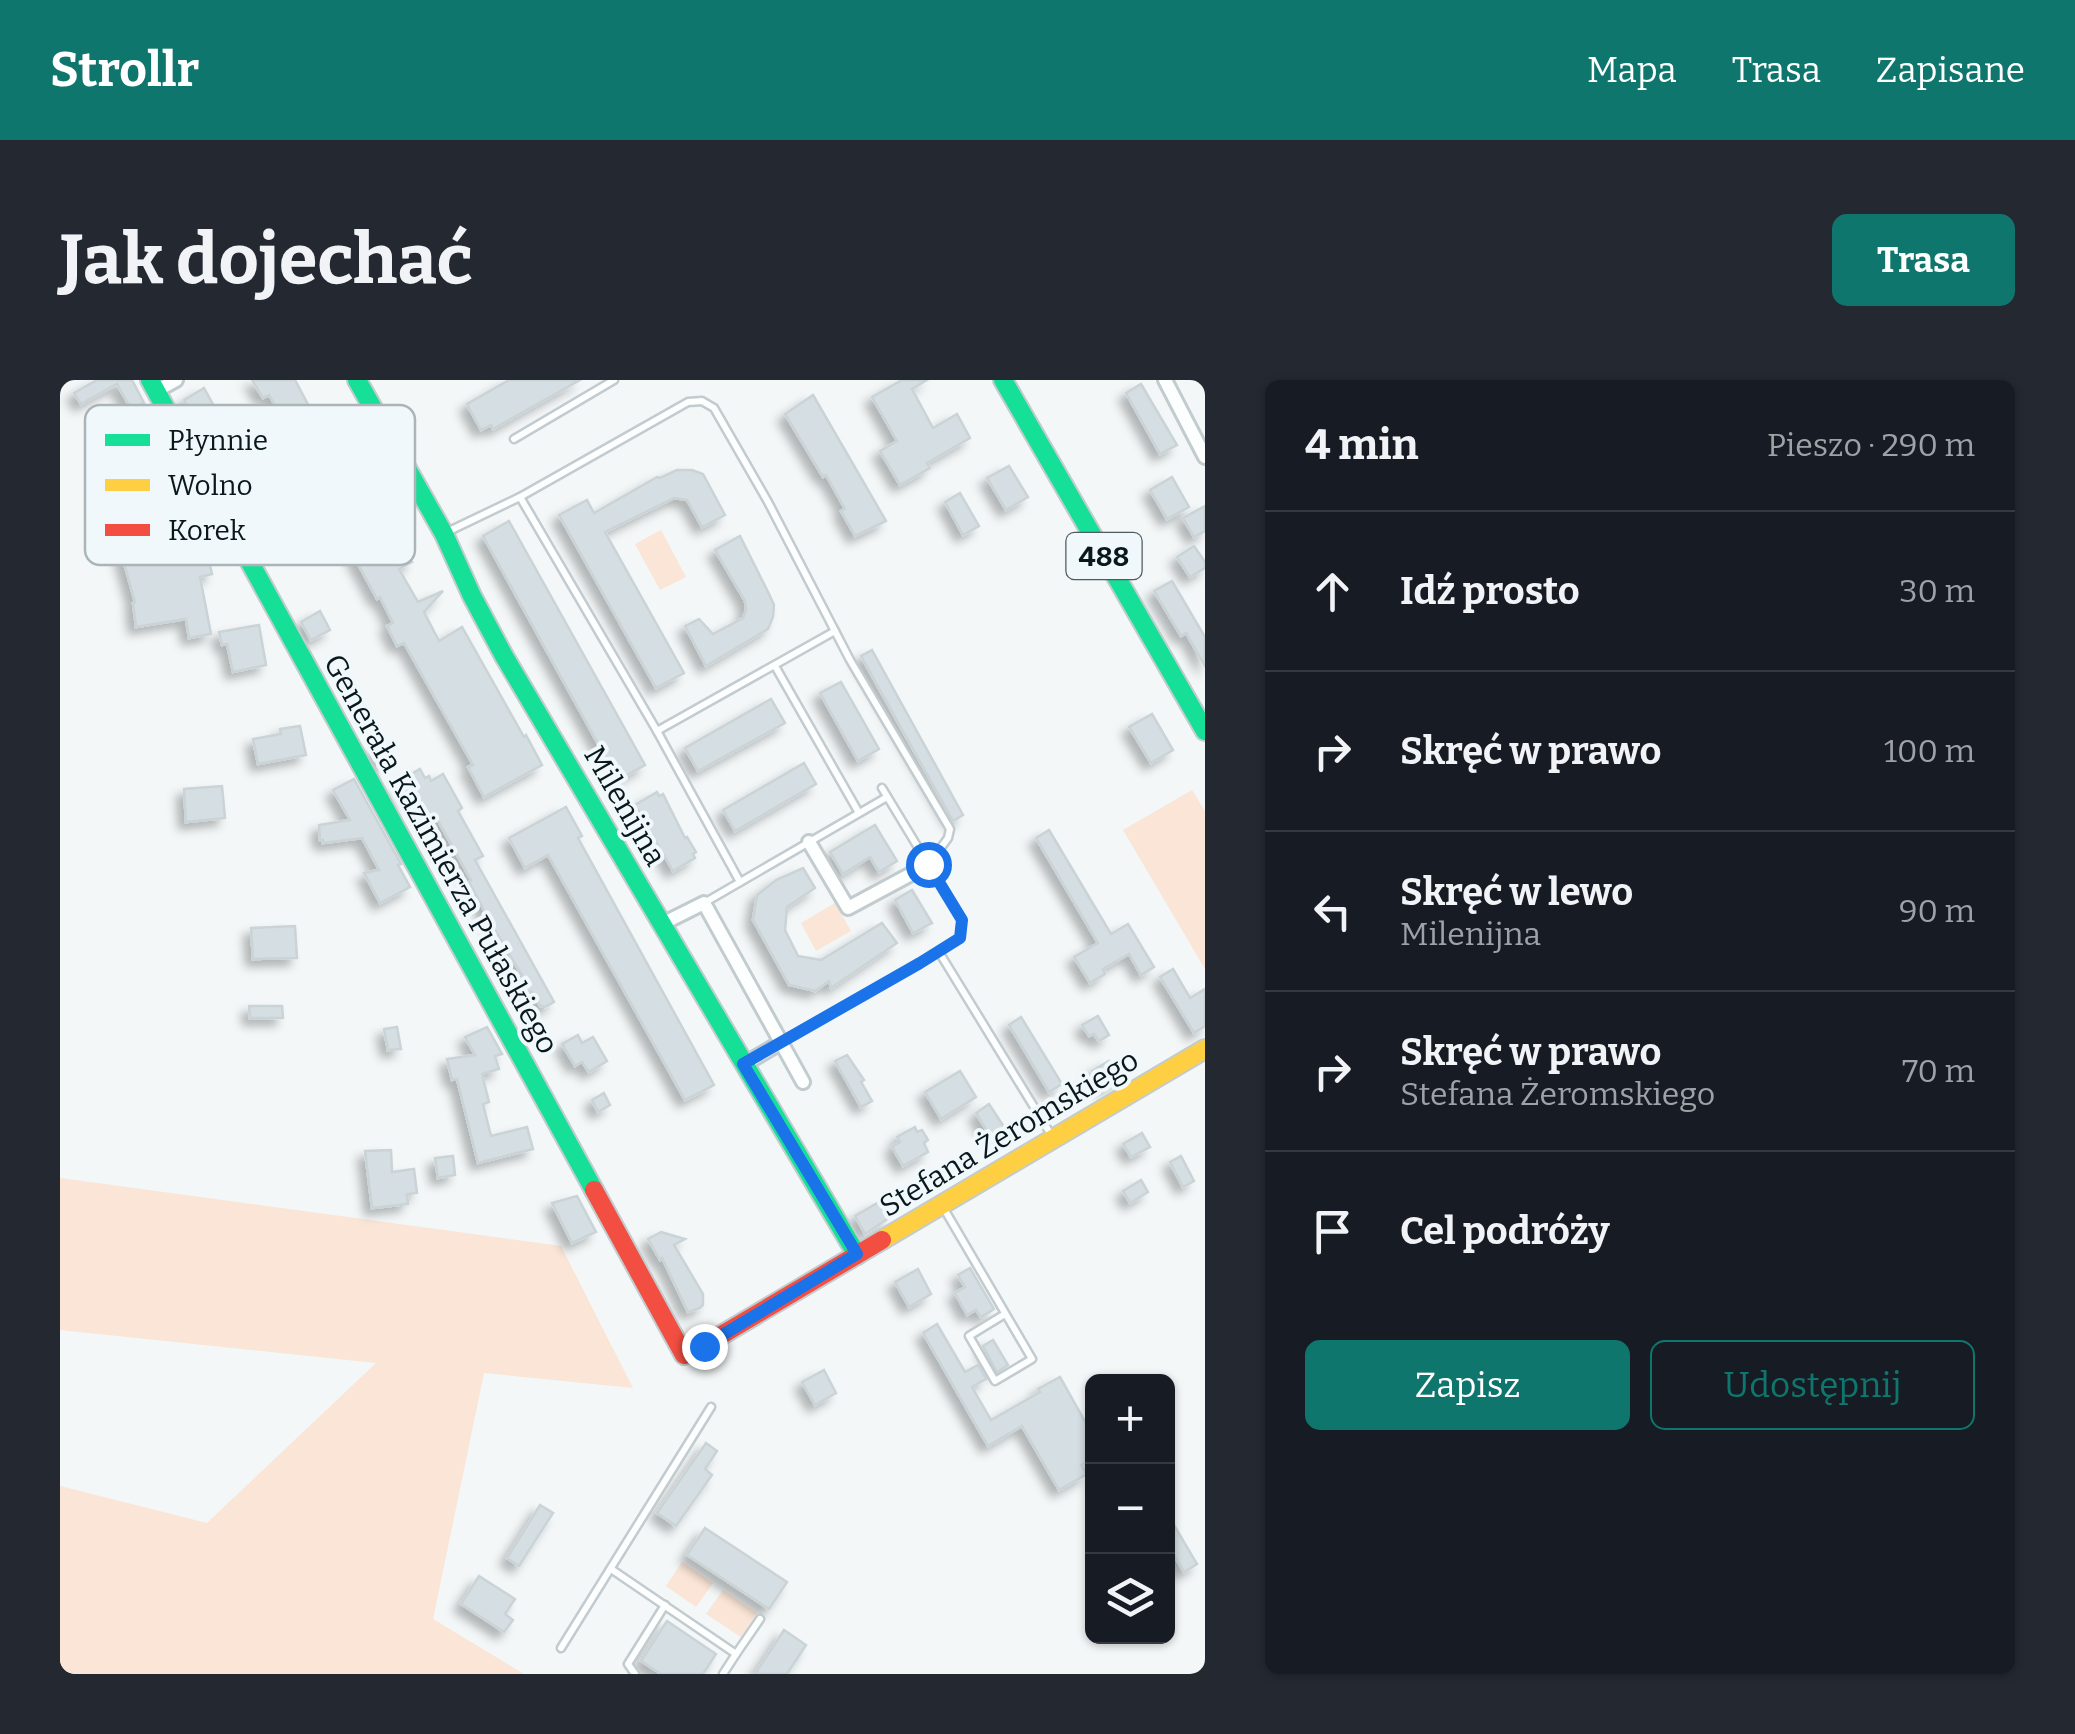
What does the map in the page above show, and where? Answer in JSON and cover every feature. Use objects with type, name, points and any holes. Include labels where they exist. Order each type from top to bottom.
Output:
[{"type":"street","points":[[153,386],[176,380]]},
{"type":"street","name":"Milenijna","points":[[358,380],[372,405]]},
{"type":"street","name":"488","points":[[1003,380],[1204,727]]},
{"type":"street","points":[[1164,380],[1205,457]]},
{"type":"street","name":"Milenijna","points":[[415,482],[504,656],[857,1254]]},
{"type":"street","name":"Generała Kazimierza Pułaskiego","points":[[251,565],[684,1354]]},
{"type":"street","points":[[809,842],[848,908],[928,864]]},
{"type":"street","points":[[662,924],[704,903],[803,1082]]},
{"type":"street","points":[[743,1064],[780,1043]]},
{"type":"street","name":"Stefana Żeromskiego","points":[[684,1354],[704,1346],[1205,1049]]},
{"type":"lane","points":[[514,438],[614,380]]},
{"type":"lane","points":[[444,534],[520,497],[688,402],[702,402],[714,408],[835,631],[950,829],[948,838],[928,864]]},
{"type":"lane","points":[[520,497],[740,882]]},
{"type":"lane","points":[[657,731],[835,631]]},
{"type":"lane","points":[[775,666],[860,812]]},
{"type":"lane","points":[[780,1043],[960,938],[962,920],[882,788]]},
{"type":"lane","points":[[704,903],[888,796]]},
{"type":"lane","points":[[938,952],[1053,1138]]},
{"type":"lane","points":[[942,1206],[1032,1359],[995,1381],[969,1336],[1005,1314]]},
{"type":"lane","points":[[562,1648],[711,1407]]},
{"type":"lane","points":[[611,1570],[736,1654]]},
{"type":"lane","points":[[636,1674],[628,1664],[664,1606]]},
{"type":"lane","points":[[723,1674],[760,1619]]},
{"type":"shaded area","points":[[661,530],[686,577],[660,590],[635,544]]},
{"type":"shaded area","points":[[1192,790],[1205,811],[1205,969],[1123,830]]},
{"type":"shaded area","points":[[835,903],[851,931],[816,951],[801,923]]},
{"type":"shaded area","points":[[60,1178],[561,1246],[633,1388],[484,1373],[433,1619],[524,1674],[60,1674],[60,1486],[207,1523],[376,1363],[60,1330]]},
{"type":"shaded area","points":[[682,1562],[713,1583],[696,1607],[666,1586]]},
{"type":"shaded area","points":[[723,1590],[757,1613],[741,1637],[706,1614]]},
{"type":"building","points":[[97,380],[132,380],[144,403],[129,405],[117,384],[81,404],[74,393]]},
{"type":"building","points":[[252,380],[295,380],[308,405],[275,405],[269,395],[263,398]]},
{"type":"building","points":[[509,380],[580,380],[493,429],[491,425],[481,430],[467,404]]},
{"type":"building","points":[[902,380],[927,380],[912,389],[933,428],[957,414],[970,438],[927,463],[930,468],[900,485],[880,451],[897,441],[872,397]]},
{"type":"building","points":[[1141,384],[1177,445],[1160,454],[1126,393]]},
{"type":"building","points":[[204,388],[213,405],[187,405],[184,400]]},
{"type":"building","points":[[813,395],[886,521],[855,536],[826,475],[823,477],[785,414]]},
{"type":"building","points":[[1009,466],[1028,497],[1006,510],[987,478]]},
{"type":"building","points":[[677,470],[703,474],[725,515],[702,527],[687,500],[674,498],[605,532],[684,673],[656,688],[559,515],[587,500],[594,513]]},
{"type":"building","points":[[1172,477],[1189,507],[1167,519],[1150,490]]},
{"type":"building","points":[[960,493],[979,526],[963,535],[945,502]]},
{"type":"building","points":[[1205,506],[1205,531],[1194,537],[1183,518]]},
{"type":"building","points":[[509,521],[645,765],[618,780],[483,536]]},
{"type":"building","points":[[740,536],[774,605],[773,617],[768,629],[706,666],[685,626],[699,619],[713,634],[743,618],[745,601],[715,550]]},
{"type":"building","points":[[1194,546],[1205,568],[1190,577],[1177,557]]},
{"type":"building","points":[[125,565],[210,565],[212,574],[200,577],[211,634],[189,638],[186,619],[136,627],[135,602]]},
{"type":"building","points":[[359,565],[406,565],[399,569],[418,602],[443,591],[424,612],[439,641],[462,627],[542,765],[484,797],[468,767],[473,765],[404,643],[397,646],[387,626],[393,623],[380,597],[377,599]]},
{"type":"building","points":[[1172,581],[1205,637],[1205,666],[1154,591]]},
{"type":"building","points":[[320,611],[330,630],[311,640],[301,622]]},
{"type":"building","points":[[259,625],[266,665],[233,672],[227,644],[222,645],[219,632]]},
{"type":"building","points":[[872,650],[963,815],[953,821],[861,656]]},
{"type":"building","points":[[841,682],[879,749],[858,761],[820,693]]},
{"type":"building","points":[[771,699],[785,723],[698,771],[685,748]]},
{"type":"building","points":[[1152,714],[1173,750],[1151,763],[1129,727]]},
{"type":"building","points":[[300,726],[306,755],[258,764],[253,739]]},
{"type":"building","points":[[386,742],[394,758],[382,765],[373,749]]},
{"type":"building","points":[[804,763],[816,784],[735,831],[723,810]]},
{"type":"building","points":[[420,769],[431,781],[443,774],[462,808],[458,811],[483,856],[475,860],[554,1002],[545,1007],[527,991],[436,817],[430,821],[418,797],[410,801],[399,781]]},
{"type":"building","points":[[354,779],[410,887],[380,903],[364,873],[379,870],[362,838],[323,843],[320,840],[319,825],[350,820],[333,790]]},
{"type":"building","points":[[222,786],[225,818],[186,822],[184,789]]},
{"type":"building","points":[[657,792],[659,796],[663,794],[696,852],[695,858],[673,871],[635,805]]},
{"type":"building","points":[[566,807],[582,836],[578,838],[714,1085],[685,1100],[548,855],[525,868],[509,838]]},
{"type":"building","points":[[875,825],[897,861],[879,872],[870,857],[843,874],[830,852]]},
{"type":"building","points":[[1049,830],[1111,934],[1128,924],[1154,967],[1141,975],[1129,954],[1103,969],[1105,974],[1090,983],[1074,957],[1098,943],[1036,838]]},
{"type":"building","points":[[803,868],[815,888],[787,907],[785,930],[798,956],[821,960],[882,923],[897,943],[831,988],[829,981],[815,991],[789,985],[753,920],[757,895],[776,880]]},
{"type":"building","points":[[912,890],[932,923],[913,933],[895,900]]},
{"type":"building","points":[[295,926],[297,958],[253,959],[251,928]]},
{"type":"building","points":[[1173,969],[1190,998],[1205,989],[1205,1026],[1194,1033],[1160,977]]},
{"type":"building","points":[[249,1006],[282,1006],[283,1018],[250,1018]]},
{"type":"building","points":[[1098,1016],[1109,1035],[1099,1041],[1094,1034],[1089,1036],[1082,1025]]},
{"type":"building","points":[[1021,1017],[1062,1084],[1049,1092],[1009,1025]]},
{"type":"building","points":[[397,1027],[401,1049],[388,1050],[384,1029]]},
{"type":"building","points":[[487,1027],[502,1054],[495,1056],[499,1069],[482,1074],[489,1102],[483,1104],[491,1136],[527,1127],[533,1149],[478,1163],[457,1079],[452,1080],[447,1059],[475,1055],[465,1037]]},
{"type":"building","points":[[578,1035],[582,1043],[593,1037],[607,1061],[589,1072],[582,1062],[575,1066],[562,1044]]},
{"type":"building","points":[[847,1055],[872,1101],[861,1107],[835,1061]]},
{"type":"building","points":[[1109,1061],[1120,1078],[1103,1089],[1092,1071]]},
{"type":"building","points":[[960,1071],[976,1097],[941,1119],[925,1092]]},
{"type":"building","points":[[604,1093],[610,1105],[598,1112],[592,1100]]},
{"type":"building","points":[[989,1104],[1004,1127],[990,1136],[976,1113]]},
{"type":"building","points":[[915,1127],[928,1140],[924,1143],[928,1152],[903,1166],[892,1147],[900,1142],[897,1137]]},
{"type":"building","points":[[1142,1133],[1150,1147],[1131,1157],[1123,1144]]},
{"type":"building","points":[[391,1150],[392,1172],[414,1169],[417,1193],[407,1194],[408,1204],[372,1208],[365,1151]]},
{"type":"building","points":[[453,1156],[455,1175],[438,1178],[435,1158]]},
{"type":"building","points":[[1181,1156],[1194,1181],[1183,1187],[1170,1162]]},
{"type":"building","points":[[1141,1180],[1148,1192],[1130,1203],[1123,1191]]},
{"type":"building","points":[[577,1196],[596,1232],[572,1243],[552,1203]]},
{"type":"building","points":[[879,1202],[889,1218],[865,1234],[855,1216]]},
{"type":"building","points":[[661,1232],[685,1239],[674,1245],[703,1294],[700,1308],[688,1312],[662,1258],[648,1239]]},
{"type":"building","points":[[970,1268],[994,1309],[981,1317],[976,1310],[967,1315],[955,1293],[965,1287],[958,1275]]},
{"type":"building","points":[[918,1269],[931,1294],[909,1307],[895,1282]]},
{"type":"building","points":[[937,1324],[965,1372],[978,1365],[986,1379],[972,1387],[991,1420],[1060,1377],[1085,1422],[1085,1463],[1081,1465],[1085,1475],[1059,1490],[1022,1426],[988,1446],[923,1333]]},
{"type":"building","points":[[993,1340],[1008,1365],[997,1372],[983,1346]]},
{"type":"building","points":[[824,1370],[836,1393],[815,1405],[802,1382]]},
{"type":"building","points":[[706,1443],[717,1451],[705,1469],[712,1475],[676,1526],[657,1513]]},
{"type":"building","points":[[540,1505],[553,1513],[519,1566],[507,1558]]},
{"type":"building","points":[[1175,1527],[1197,1564],[1184,1572],[1175,1557]]},
{"type":"building","points":[[705,1528],[787,1582],[769,1609],[687,1555]]},
{"type":"building","points":[[479,1576],[515,1599],[505,1614],[513,1620],[504,1632],[461,1604]]},
{"type":"building","points":[[667,1621],[716,1654],[703,1674],[661,1674],[641,1661]]},
{"type":"building","points":[[784,1630],[806,1645],[787,1674],[755,1674]]},
{"type":"traffic: fast","points":[[150,380],[164,405]]},
{"type":"traffic: fast","points":[[357,380],[371,405]]},
{"type":"traffic: fast","points":[[1003,380],[1205,731]]},
{"type":"traffic: fast","points":[[415,483],[504,656],[857,1255]]},
{"type":"traffic: fast","points":[[251,565],[594,1190]]},
{"type":"traffic: slow","points":[[882,1240],[1205,1049]]},
{"type":"traffic: jam","points":[[594,1190],[684,1355],[882,1240]]},
{"type":"route","points":[[704,1346],[857,1254],[743,1064],[960,938],[962,920],[928,864]]}]
